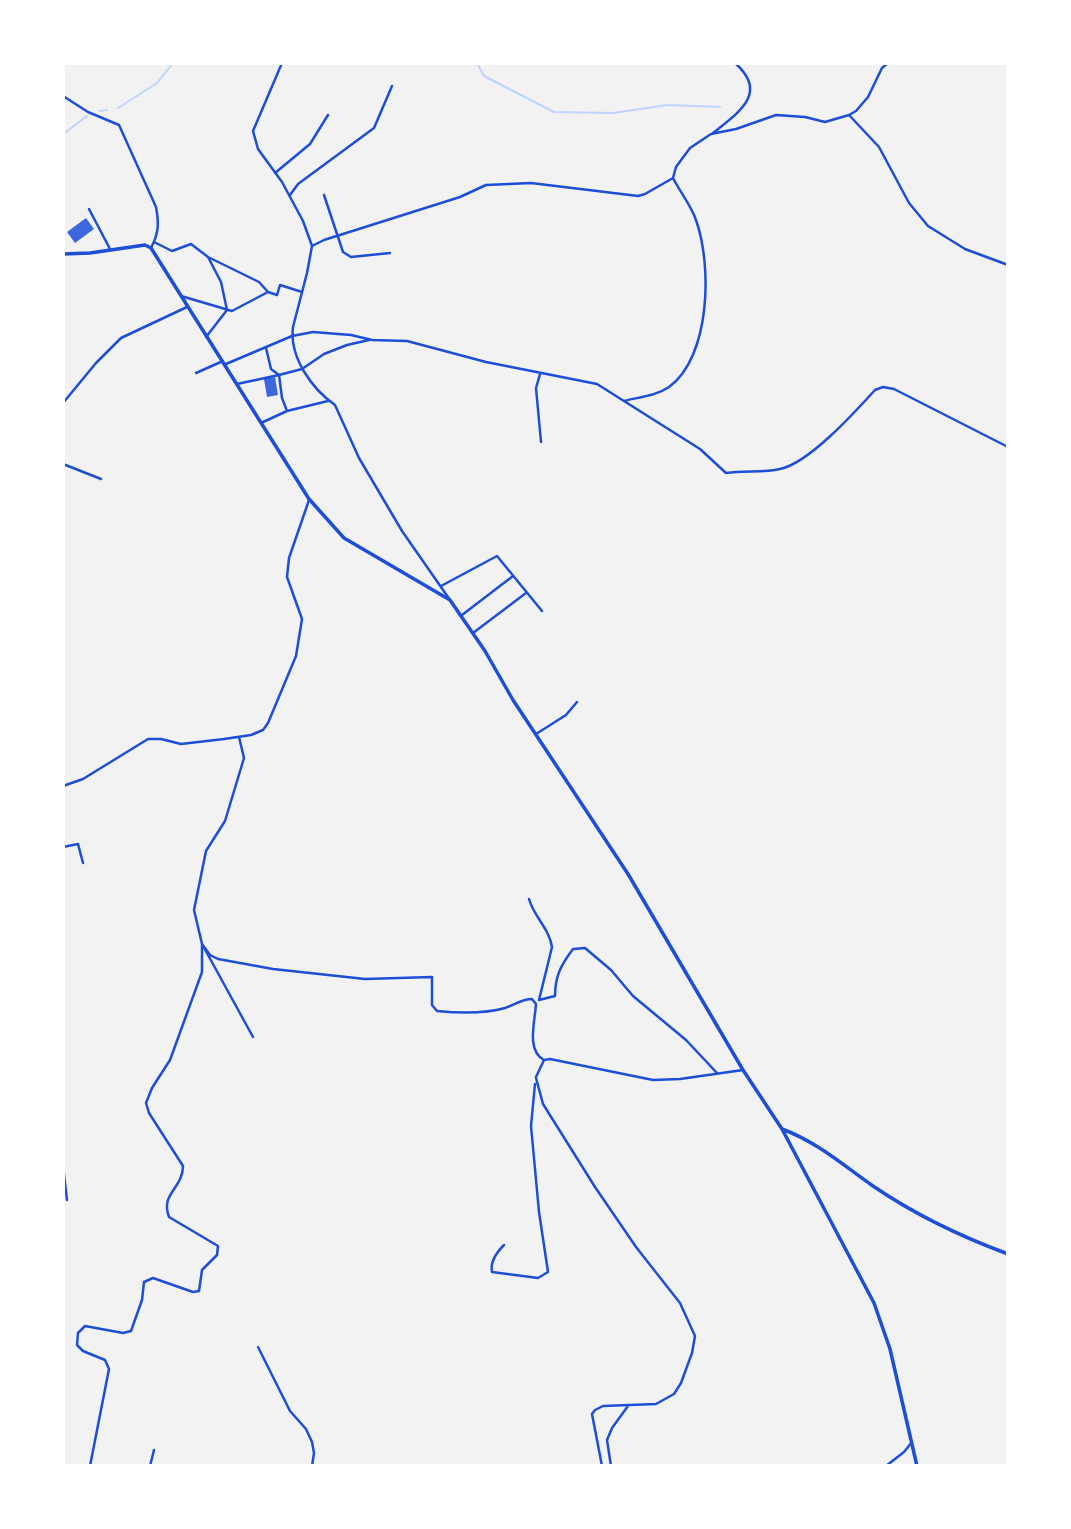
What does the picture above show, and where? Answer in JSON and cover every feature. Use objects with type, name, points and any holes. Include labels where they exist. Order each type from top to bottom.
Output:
[{"type":"street","points":[[282,63],[253,131],[258,149],[303,221],[312,246],[292,336],[302,369],[328,401],[335,405],[371,479],[402,531],[462,615],[628,874],[743,1070],[782,1129],[874,1303],[890,1349],[917,1466]]},
{"type":"street","points":[[312,246],[460,197],[485,185],[531,183],[638,196],[645,194],[673,177],[676,167],[690,148],[746,104],[751,90],[747,74],[735,63]]},
{"type":"street","points":[[711,134],[736,129],[776,115],[805,117],[824,122],[849,115],[868,97],[882,68],[888,63]]},
{"type":"street","points":[[289,196],[298,184],[374,128],[392,86]]},
{"type":"street","points":[[63,96],[88,112],[119,125],[156,207],[159,221],[152,248]]},
{"type":"street","points":[[275,173],[310,144],[328,115]]},
{"type":"street","points":[[849,115],[879,147],[909,203],[928,226],[965,249],[1008,265]]},
{"type":"street","points":[[624,401],[669,387],[688,367],[697,347],[705,293],[706,263],[696,219],[673,177]]},
{"type":"street","points":[[324,195],[343,252],[351,257],[390,253]]},
{"type":"street","points":[[89,209],[111,251]]},
{"type":"street","points":[[155,242],[172,251],[191,244],[208,257],[250,276],[268,292],[277,295],[280,285],[303,292]]},
{"type":"street","points":[[63,254],[111,251],[145,245],[152,248],[309,499],[344,538],[450,600]]},
{"type":"street","points":[[206,337],[227,310],[221,282],[208,257]]},
{"type":"street","points":[[180,296],[227,310],[237,309],[268,292]]},
{"type":"street","points":[[63,403],[121,338],[187,307]]},
{"type":"street","points":[[196,373],[292,336],[322,331],[372,340],[407,341],[540,374],[597,384],[700,449],[726,473],[781,469],[794,464],[819,445],[875,390],[883,387],[1008,447]]},
{"type":"street","points":[[236,385],[302,369],[324,354],[372,340]]},
{"type":"street","points":[[266,348],[271,369],[279,375],[287,411]]},
{"type":"street","points":[[540,374],[536,388],[541,442]]},
{"type":"street","points":[[261,423],[287,411],[328,401]]},
{"type":"street","points":[[63,464],[101,479]]},
{"type":"street","points":[[63,786],[83,779],[148,739],[181,744],[239,737],[263,730],[296,656],[302,619],[287,577],[289,558],[309,499]]},
{"type":"street","points":[[441,586],[497,556],[542,611]]},
{"type":"street","points":[[462,615],[513,576]]},
{"type":"street","points":[[473,633],[526,593]]},
{"type":"street","points":[[536,734],[566,715],[577,702]]},
{"type":"street","points":[[90,1466],[109,1369],[105,1360],[83,1351],[78,1345],[78,1333],[85,1326],[123,1333],[131,1331],[142,1300],[144,1282],[153,1278],[193,1292],[199,1291],[202,1270],[217,1255],[218,1246],[169,1217],[167,1199],[183,1176],[183,1166],[146,1103],[170,1060],[202,972],[202,944],[194,911],[206,851],[225,821],[244,758],[239,737]]},
{"type":"street","points":[[63,846],[78,844],[83,863]]},
{"type":"street","points":[[529,899],[552,947],[538,1002],[533,1048],[536,1056],[544,1060],[653,1080],[743,1070]]},
{"type":"street","points":[[202,944],[209,955],[218,959],[272,969],[365,979],[432,977],[432,1005],[437,1011],[466,1013],[493,1010],[532,999],[538,1002],[555,996],[557,972],[573,949],[584,948],[611,970],[633,996],[686,1040],[716,1073]]},
{"type":"street","points":[[202,944],[253,1037]]},
{"type":"street","points":[[504,1245],[498,1251],[491,1267],[492,1272],[538,1278],[548,1272],[531,1126],[536,1078],[544,1060]]},
{"type":"street","points":[[536,1078],[543,1104],[636,1247],[680,1303],[695,1336],[692,1353],[674,1394],[656,1404],[603,1406],[595,1409],[592,1415],[602,1466]]},
{"type":"street","points":[[782,1129],[805,1138],[896,1200],[952,1231],[1008,1254]]},
{"type":"street","points":[[63,1166],[66,1200]]},
{"type":"street","points":[[258,1347],[290,1411],[306,1429],[312,1442],[312,1466]]},
{"type":"street","points":[[611,1466],[607,1440],[628,1406]]},
{"type":"street","points":[[886,1466],[912,1442]]},
{"type":"street","points":[[150,1466],[154,1450]]},
{"type":"building","points":[[86,218],[94,229],[75,243],[67,232]]},
{"type":"building","points":[[275,377],[278,395],[267,397],[264,379]]},
{"type":"waterway","points":[[118,108],[157,83],[173,63]]},
{"type":"waterway","points":[[477,63],[484,76],[554,112],[613,113],[668,105],[720,107]]},
{"type":"waterway","points":[[100,111],[107,110]]},
{"type":"waterway","points":[[63,134],[87,116]]}]
